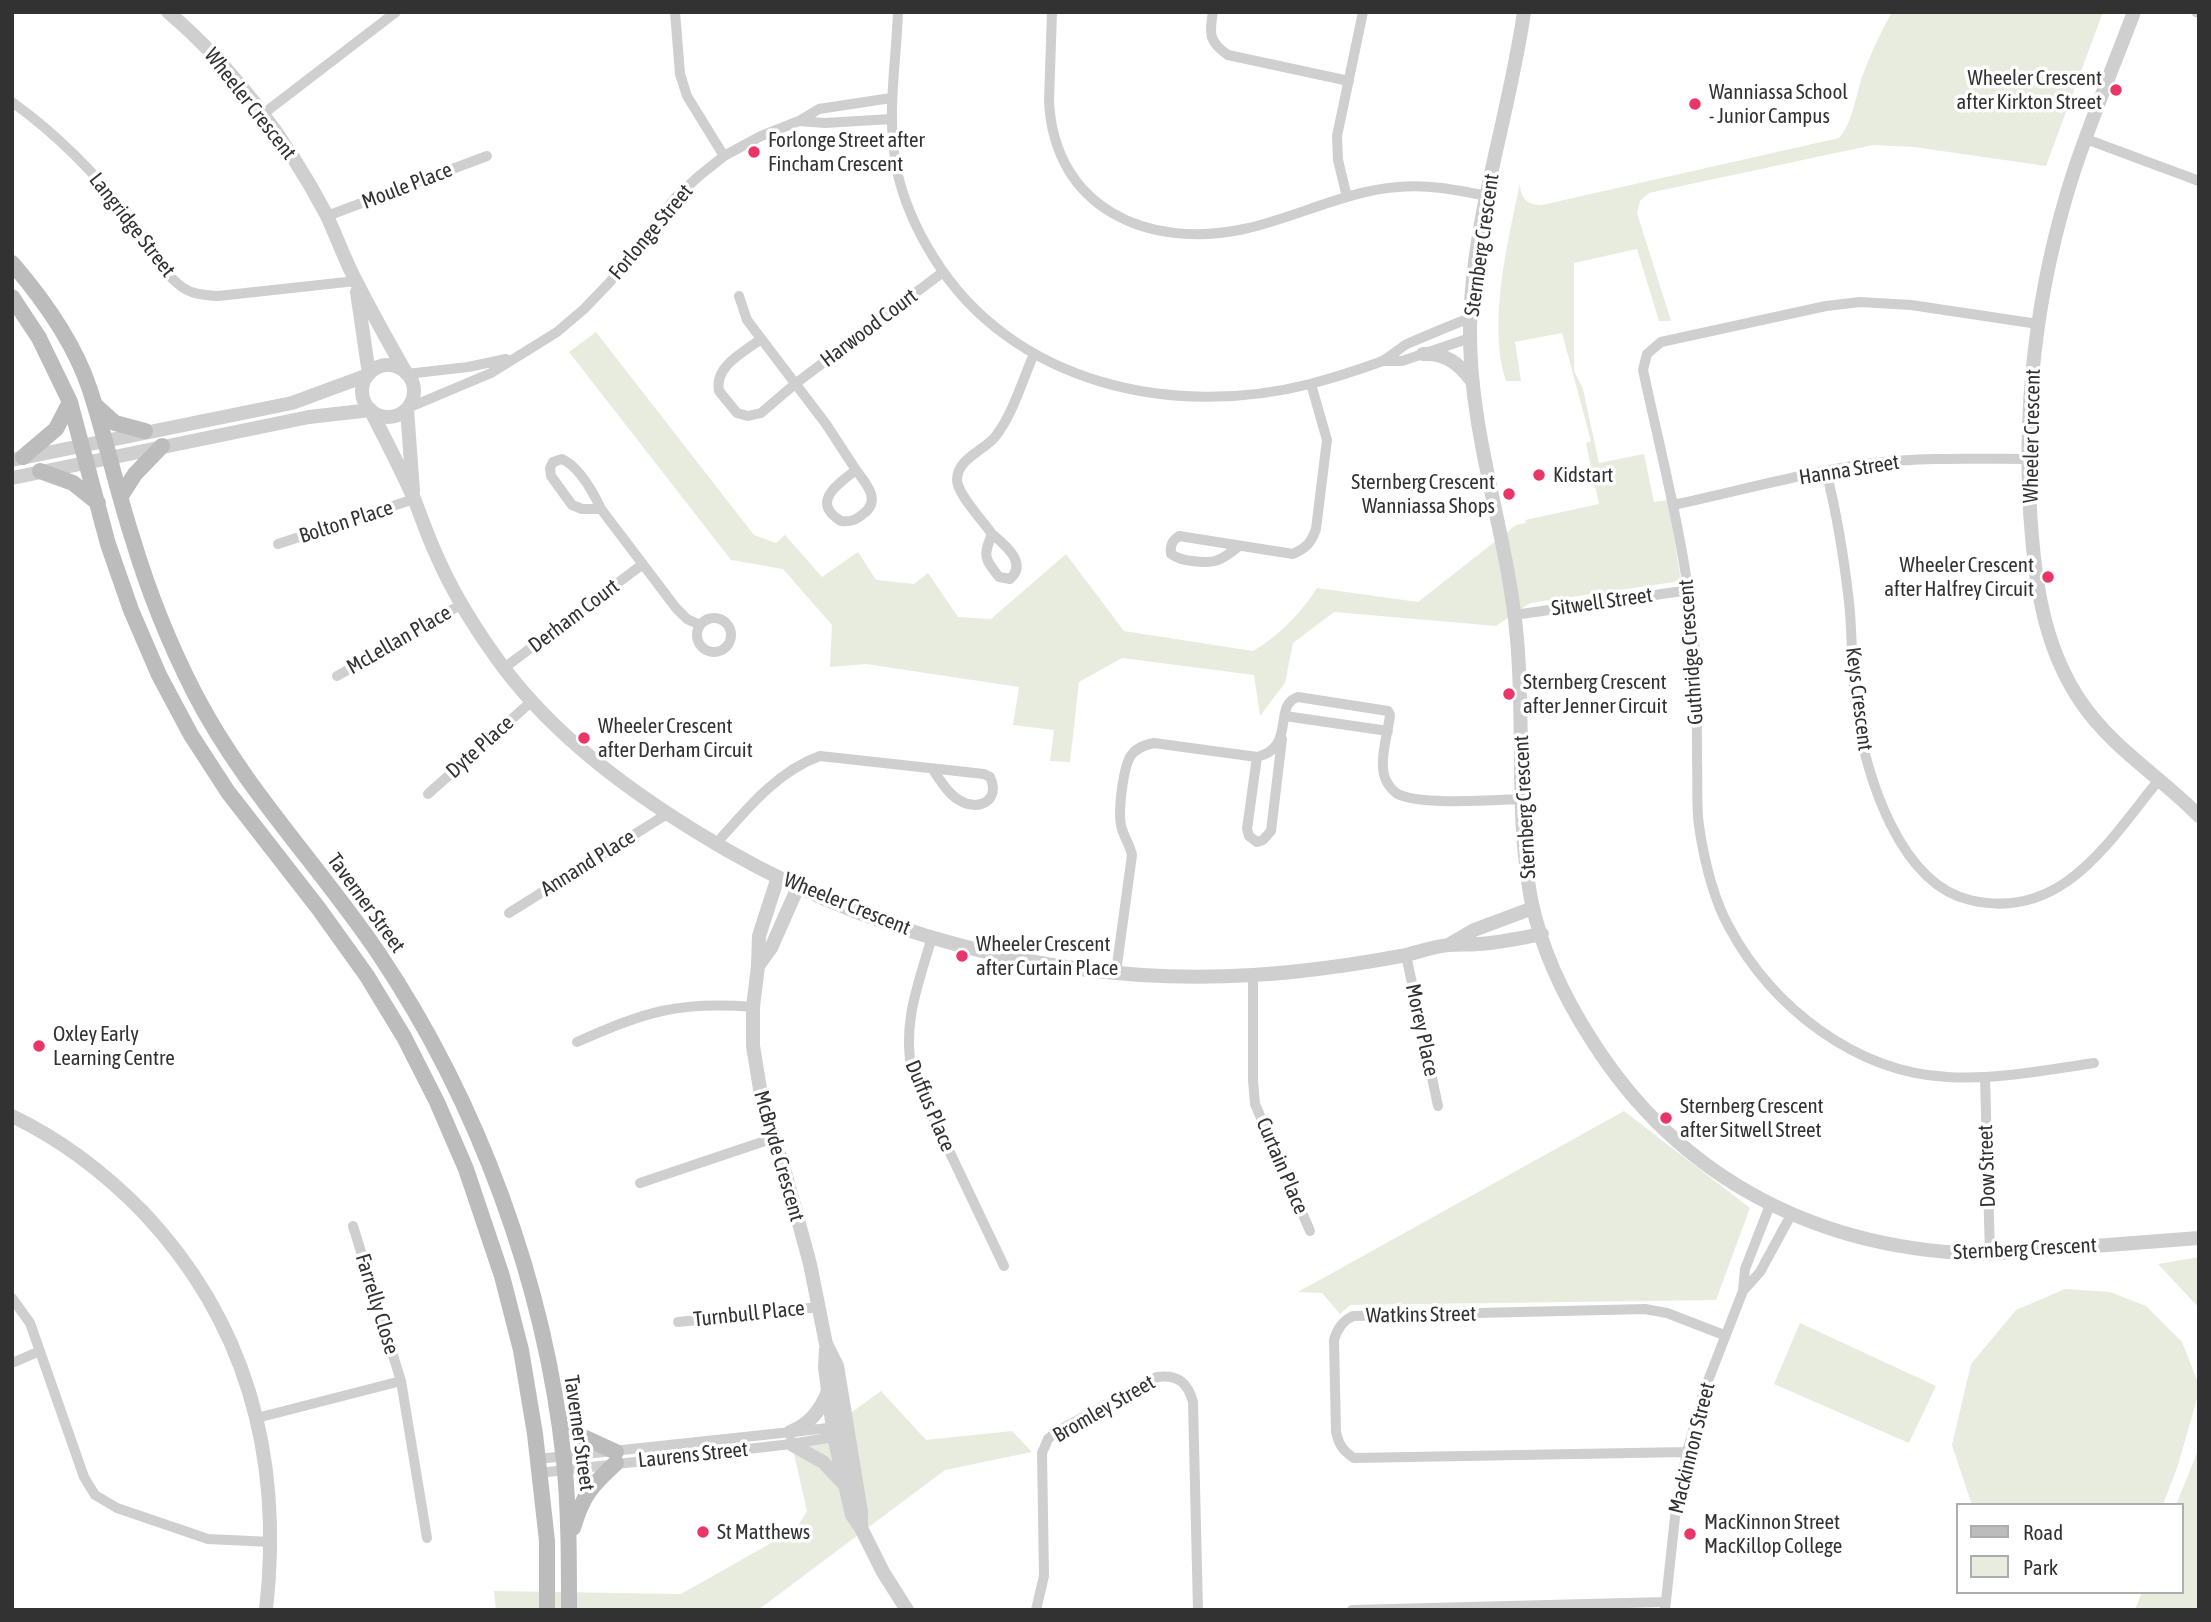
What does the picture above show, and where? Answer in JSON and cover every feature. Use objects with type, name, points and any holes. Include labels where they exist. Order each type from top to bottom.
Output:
[{"type":"main road","name":"Taverner Street","points":[[12,263],[28,281],[55,321],[79,365],[94,405],[153,601],[210,721],[263,802],[337,894],[380,955],[455,1087],[500,1195],[525,1269],[544,1341],[558,1415],[569,1540],[569,1610]]},
{"type":"main road","name":"Taverner Street","points":[[12,297],[39,338],[70,402],[108,544],[131,610],[159,675],[191,735],[234,801],[319,909],[367,976],[404,1037],[437,1102],[475,1193],[502,1276],[521,1350],[539,1466],[547,1541],[547,1610]]},
{"type":"main road","points":[[18,458],[56,429],[70,402]]},
{"type":"main road","points":[[94,405],[116,423],[145,432]]},
{"type":"main road","points":[[121,496],[135,474],[162,446]]},
{"type":"main road","points":[[40,471],[73,483],[99,503]]},
{"type":"main road","points":[[558,1415],[581,1436],[616,1457],[584,1497],[569,1540]]},
{"type":"street","points":[[263,114],[396,12]]},
{"type":"street","points":[[676,12],[680,74],[687,96],[724,156]]},
{"type":"street","points":[[898,12],[891,119],[898,172],[909,211],[922,239],[943,272],[972,309],[1008,339],[1034,354],[1110,384],[1155,394],[1221,398],[1311,384],[1384,360],[1404,346],[1471,317]]},
{"type":"street","points":[[1052,12],[1049,101],[1055,142],[1072,178],[1088,197],[1108,211],[1148,227],[1180,233],[1212,234],[1245,229],[1347,197],[1397,187],[1430,186],[1487,196]]},
{"type":"street","points":[[1213,12],[1210,28],[1212,39],[1216,47],[1228,55],[1349,81]]},
{"type":"street","points":[[1347,197],[1338,160],[1338,136],[1363,12]]},
{"type":"street","name":"Sternberg Crescent","points":[[1524,12],[1478,244],[1470,338],[1472,381],[1481,447],[1514,615],[1520,689],[1523,845],[1534,908],[1542,934],[1556,976],[1577,1017],[1605,1062],[1633,1097],[1668,1133],[1715,1171],[1770,1205],[1833,1231],[1874,1242],[1937,1253],[1990,1254],[2199,1238]]},
{"type":"street","name":"Wheeler Crescent","points":[[2134,12],[2086,139],[2049,264],[2038,324],[2030,403],[2029,499],[2043,618],[2063,671],[2101,728],[2124,752],[2199,816]]},
{"type":"street","name":"Wheeler Crescent","points":[[173,14],[263,114],[297,163],[327,216],[356,281],[406,373]]},
{"type":"street","name":"Forlonge Street","points":[[408,408],[491,373],[572,319],[609,283],[675,198],[724,156],[819,109],[891,98]]},
{"type":"street","name":"Langridge Street","points":[[12,102],[57,138],[97,177],[132,221],[169,275],[187,290],[218,296],[356,281]]},
{"type":"street","name":"Forlonge Street","points":[[799,121],[825,123],[891,119]]},
{"type":"street","points":[[2086,139],[2199,181]]},
{"type":"street","name":"Moule Place","points":[[327,216],[487,156]]},
{"type":"street","name":"Harwood Court","points":[[761,339],[724,368],[719,376],[718,385],[725,399],[737,413],[748,416],[761,413],[795,384],[943,272]]},
{"type":"street","name":"Wheeler Crescent","points":[[356,281],[369,374]]},
{"type":"street","points":[[739,296],[747,320],[870,489],[873,497],[871,506],[854,520],[841,521],[829,509],[827,500],[830,490],[856,470]]},
{"type":"street","name":"Guthridge Crescent","points":[[2038,324],[1894,303],[1860,302],[1826,306],[1661,342],[1647,354],[1643,370],[1689,590],[1696,663],[1699,823],[1713,886],[1728,926],[1750,961],[1790,1006],[1820,1031],[1853,1051],[1889,1065],[1926,1075],[1985,1078],[2094,1063]]},
{"type":"street","points":[[1384,360],[1402,361],[1470,338]]},
{"type":"street","points":[[992,534],[957,485],[958,471],[993,440],[1003,425],[1034,354]]},
{"type":"street","points":[[1423,354],[1451,360],[1463,369],[1472,381]]},
{"type":"street","name":"Forlonge Street","points":[[406,373],[468,367],[512,358]]},
{"type":"street","points":[[12,478],[309,417],[371,411],[390,417],[408,408],[414,390],[406,373],[387,366],[292,403],[18,458]]},
{"type":"street","points":[[369,374],[362,393],[366,406],[371,411]]},
{"type":"street","points":[[1238,547],[1223,559],[1211,564],[1177,559],[1171,554],[1170,547],[1173,540],[1180,536],[1293,554],[1311,542],[1316,529],[1327,440],[1311,384]]},
{"type":"street","name":"Wheeler Crescent","points":[[408,408],[414,499]]},
{"type":"street","name":"Wheeler Crescent","points":[[371,411],[414,499],[435,554],[462,604],[504,668],[531,701],[581,749],[667,814],[716,844],[798,887],[848,909],[932,937],[1023,960],[1150,975],[1252,975],[1329,968],[1448,945],[1480,944],[1542,934]]},
{"type":"street","points":[[601,509],[582,509],[572,505],[551,476],[550,468],[553,462],[562,459],[570,463],[595,494],[601,509],[676,608],[687,619],[700,625]]},
{"type":"street","name":"Hanna Street","points":[[1673,505],[1872,463],[2028,459]]},
{"type":"street","name":"Keys Crescent","points":[[1826,471],[1840,536],[1849,603],[1854,694],[1866,758],[1879,799],[1898,836],[1915,863],[1932,881],[1963,899],[1986,904],[2011,904],[2048,894],[2092,863],[2158,781]]},
{"type":"street","name":"Bolton Place","points":[[278,544],[414,499]]},
{"type":"street","name":"Derham Court","points":[[504,668],[643,564]]},
{"type":"street","name":"Sitwell Street","points":[[1514,615],[1689,590]]},
{"type":"street","name":"McLellan Place","points":[[337,676],[462,604]]},
{"type":"street","points":[[1257,757],[1247,829],[1251,839],[1257,842],[1263,841],[1271,831],[1285,716],[1290,700],[1298,696],[1384,709],[1390,715],[1383,765],[1384,776],[1394,792],[1403,796],[1452,802],[1521,799]]},
{"type":"street","name":"Dyte Place","points":[[428,794],[531,701]]},
{"type":"street","points":[[1285,716],[1388,731]]},
{"type":"street","points":[[1116,972],[1132,855],[1121,829],[1120,813],[1126,768],[1131,755],[1142,746],[1154,743],[1257,757],[1273,750],[1283,733]]},
{"type":"street","points":[[716,844],[763,793],[806,761],[820,756],[984,774],[990,777],[993,792],[983,805],[962,802],[953,797],[933,770]]},
{"type":"street","name":"Annand Place","points":[[509,913],[667,814]]},
{"type":"street","name":"McBryde Crescent","points":[[778,877],[759,936],[753,1007],[753,1045],[758,1083],[803,1240],[827,1344],[837,1366],[845,1485],[883,1572],[907,1610]]},
{"type":"street","name":"McBryde Crescent","points":[[758,966],[771,948],[798,887]]},
{"type":"street","name":"Wheeler Crescent","points":[[1448,945],[1474,930],[1534,908]]},
{"type":"street","name":"Duffus Place","points":[[932,937],[909,1018],[907,1041],[912,1073],[1003,1266]]},
{"type":"street","name":"Morey Place","points":[[1406,955],[1438,1106]]},
{"type":"street","name":"Curtain Place","points":[[1252,975],[1255,1104],[1310,1231]]},
{"type":"street","points":[[577,1042],[629,1019],[661,1009],[692,1005],[753,1007]]},
{"type":"street","name":"Dow Street","points":[[1985,1078],[1990,1254]]},
{"type":"street","points":[[12,1116],[88,1162],[129,1198],[172,1243],[203,1287],[223,1324],[244,1375],[257,1418],[267,1474],[271,1542],[266,1610]]},
{"type":"street","points":[[640,1183],[774,1138]]},
{"type":"street","name":"Mackinnon Street","points":[[1665,1606],[1676,1508],[1687,1452],[1724,1335],[1743,1291],[1748,1262],[1770,1205]]},
{"type":"street","name":"Mackinnon Street","points":[[1743,1291],[1761,1269],[1791,1215]]},
{"type":"street","name":"Farrelly Close","points":[[353,1226],[401,1381],[427,1538]]},
{"type":"street","points":[[12,1298],[30,1322],[84,1477],[100,1500],[208,1539],[271,1542]]},
{"type":"street","name":"Turnbull Place","points":[[678,1322],[819,1307]]},
{"type":"street","name":"Watkins Street","points":[[1687,1452],[1354,1458],[1345,1453],[1336,1432],[1336,1332],[1353,1316],[1645,1309],[1667,1313],[1724,1335]]},
{"type":"street","name":"McBryde Crescent","points":[[827,1344],[825,1367],[828,1388],[858,1519]]},
{"type":"street","points":[[12,1363],[40,1351]]},
{"type":"street","name":"Bromley Street","points":[[1035,1610],[1044,1576],[1042,1453],[1048,1439],[1056,1432],[1157,1377],[1168,1375],[1183,1382],[1190,1391],[1193,1402],[1198,1610]]},
{"type":"street","name":"Farrelly Close","points":[[257,1418],[401,1381]]},
{"type":"street","points":[[828,1388],[823,1404],[790,1438],[823,1462],[845,1485]]},
{"type":"street","name":"Laurens Street","points":[[539,1466],[840,1432]]},
{"type":"street","points":[[1352,1610],[1665,1606]]},
{"type":"green space","points":[[1892,12],[2103,12],[2046,166],[1914,147],[1873,145],[1649,193],[1640,201],[1637,213],[1671,321],[1659,321],[1637,249],[1574,263],[1574,371],[1583,389],[1599,463],[1644,454],[1654,502],[1668,500],[1681,581],[1530,603],[1496,626],[1334,612],[1293,643],[1285,683],[1260,716],[1254,675],[1122,658],[1079,682],[1070,762],[1050,761],[1054,730],[1013,725],[1019,687],[866,664],[830,667],[832,625],[783,569],[731,560],[569,352],[596,332],[754,535],[776,543],[785,535],[822,577],[858,552],[876,580],[914,584],[928,573],[958,617],[991,619],[1066,554],[1124,631],[1253,651],[1289,623],[1317,588],[1418,602],[1516,525],[1526,523],[1525,520],[1599,504],[1586,443],[1591,441],[1562,333],[1515,342],[1521,381],[1506,381],[1498,335],[1499,309],[1505,256],[1520,183],[1525,200],[1542,205],[1839,138],[1851,117],[1868,61]]},
{"type":"green space","points":[[1624,1111],[1750,1208],[1716,1300],[1350,1305],[1340,1314],[1322,1293],[1298,1292]]},
{"type":"green space","points":[[2199,1257],[2199,1308],[2158,1264]]},
{"type":"green space","points":[[2065,1289],[2110,1292],[2146,1306],[2182,1342],[2199,1385],[2199,1392],[2164,1503],[1971,1503],[1952,1445],[1971,1364],[2016,1310]]},
{"type":"green space","points":[[1800,1323],[1936,1386],[1909,1443],[1774,1384]]},
{"type":"green space","points":[[881,1391],[926,1440],[1012,1431],[1032,1452],[945,1470],[758,1610],[496,1610],[494,1591],[681,1594],[796,1529],[807,1511],[794,1454]]},
{"type":"green space","points":[[2199,1448],[2199,1610],[2135,1610],[2141,1594],[2183,1594],[2183,1503],[2177,1503]]},
{"type":"place","name":"Wheeler Crescent after Kirkton Street","points":[[2116,90]]},
{"type":"place","name":"Wanniassa School - Junior Campus","points":[[1695,104]]},
{"type":"place","name":"Forlonge Street after Fincham Crescent","points":[[754,152]]},
{"type":"place","name":"Kidstart","points":[[1539,475]]},
{"type":"place","name":"Sternberg Crescent Wanniassa Shops","points":[[1509,494]]},
{"type":"place","name":"Wheeler Crescent after Halfrey Circuit","points":[[2048,577]]},
{"type":"place","name":"Sternberg Crescent after Jenner Circuit","points":[[1509,694]]},
{"type":"place","name":"Wheeler Crescent after Derham Circuit","points":[[584,738]]},
{"type":"place","name":"Wheeler Crescent after Curtain Place","points":[[962,956]]},
{"type":"place","name":"Oxley Early Learning Centre","points":[[39,1046]]},
{"type":"place","name":"Sternberg Crescent after Sitwell Street","points":[[1666,1118]]},
{"type":"place","name":"St Matthews","points":[[703,1532]]},
{"type":"place","name":"MacKinnon Street MacKillop College","points":[[1690,1534]]}]
